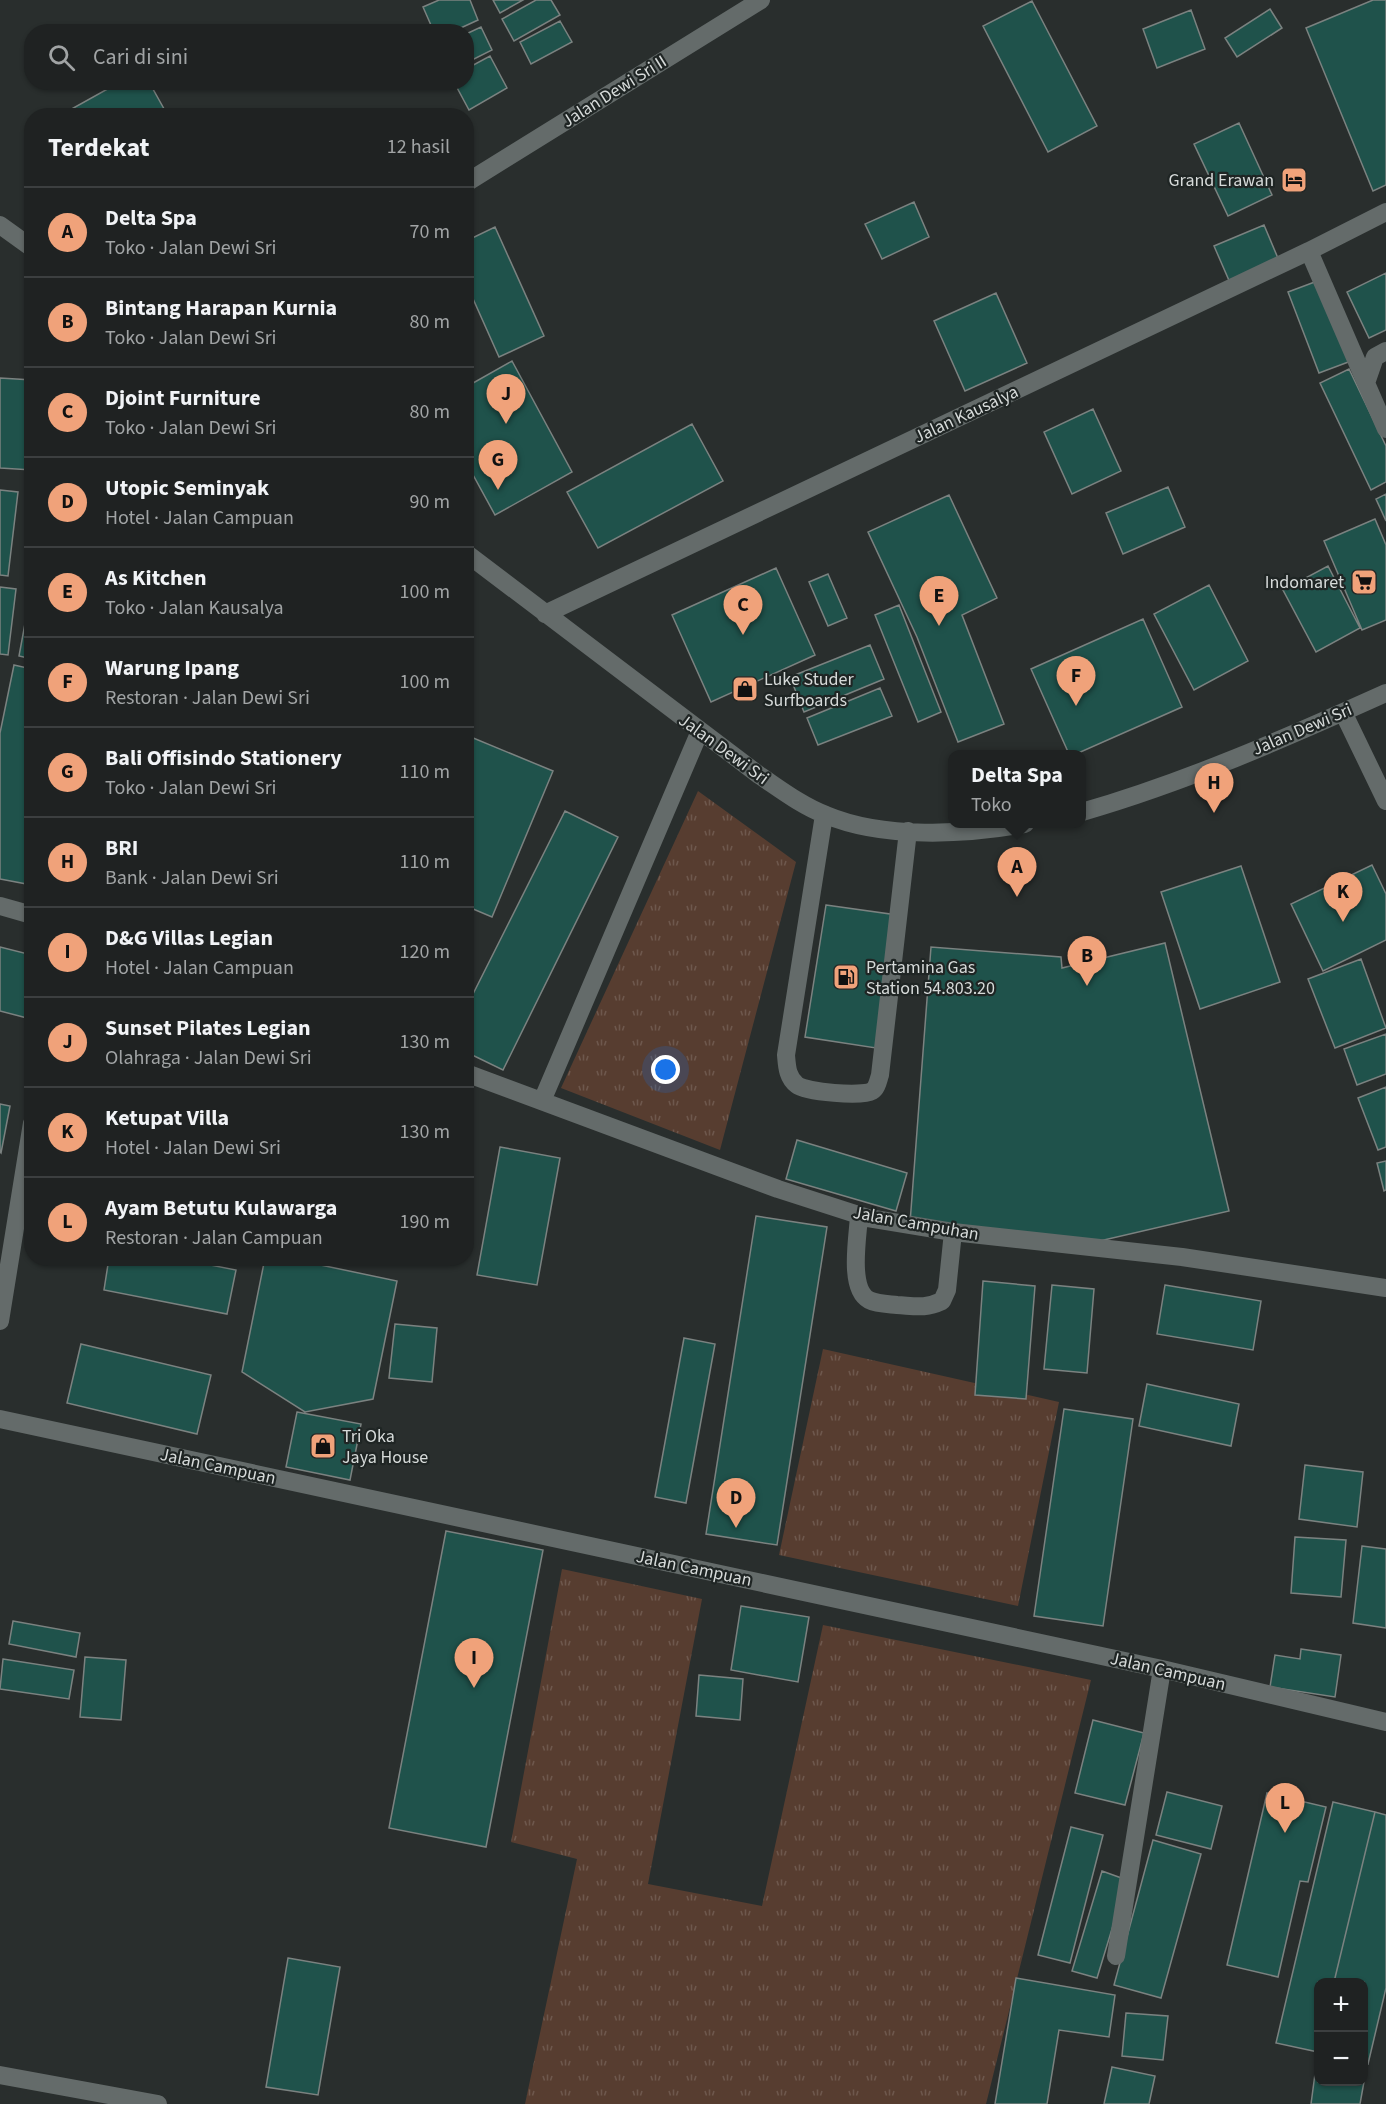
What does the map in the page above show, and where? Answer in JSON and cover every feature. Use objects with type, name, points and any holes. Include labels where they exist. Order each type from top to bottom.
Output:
[{"type":"street","name":"Jalan Dewi Sri II","points":[[474,178],[761,0]]},
{"type":"street","name":"Jalan Kausalya","points":[[545,614],[1309,251],[1386,212]]},
{"type":"street","points":[[0,225],[24,242]]},
{"type":"street","points":[[1309,251],[1386,429]]},
{"type":"street","points":[[1366,383],[1375,357],[1386,351]]},
{"type":"street","name":"Jalan Dewi Sri","points":[[474,559],[759,776],[824,815],[853,825],[908,831],[962,831],[989,828]]},
{"type":"street","name":"Jalan Dewi Sri","points":[[1086,811],[1189,777],[1386,693]]},
{"type":"street","points":[[1343,712],[1386,801]]},
{"type":"street","points":[[542,1101],[700,731]]},
{"type":"street","points":[[824,815],[786,1055],[788,1074],[797,1085],[809,1089],[862,1095],[871,1092],[877,1086],[908,831]]},
{"type":"street","points":[[0,906],[24,913]]},
{"type":"street","name":"Jalan Campuhan","points":[[474,1076],[778,1189],[859,1216],[953,1232],[1182,1257],[1386,1288]]},
{"type":"street","points":[[0,1321],[24,1172]]},
{"type":"street","points":[[859,1216],[857,1285],[867,1299],[880,1303],[930,1307],[942,1301],[947,1290],[953,1232]]},
{"type":"street","name":"Jalan Campuan","points":[[0,1419],[1162,1669],[1386,1722]]},
{"type":"street","points":[[1116,1956],[1162,1669]]},
{"type":"street","points":[[0,2075],[158,2104]]},
{"type":"green space","points":[[698,791],[796,862],[720,1150],[561,1088]]},
{"type":"green space","points":[[823,1349],[1059,1402],[1018,1606],[779,1555]]},
{"type":"green space","points":[[562,1569],[702,1599],[648,1884],[762,1906],[823,1625],[1091,1680],[986,2104],[525,2104],[577,1859],[511,1842]]},
{"type":"building","points":[[439,0],[470,0],[478,20],[469,24],[430,24],[423,7]]},
{"type":"building","points":[[493,0],[523,0],[500,13]]},
{"type":"building","points":[[536,0],[551,0],[560,15],[514,41],[502,19]]},
{"type":"building","points":[[1373,0],[1386,0],[1386,185],[1373,191],[1306,28]]},
{"type":"building","points":[[1032,1],[1097,126],[1048,152],[983,26]]},
{"type":"building","points":[[1270,9],[1282,28],[1237,57],[1225,38]]},
{"type":"building","points":[[1191,10],[1205,49],[1157,68],[1143,29]]},
{"type":"building","points":[[560,21],[572,42],[531,64],[520,42]]},
{"type":"building","points":[[481,27],[492,50],[474,59],[474,30]]},
{"type":"building","points":[[490,56],[507,88],[472,108],[468,108],[458,90],[474,90],[474,65]]},
{"type":"building","points":[[106,90],[153,90],[164,108],[73,108]]},
{"type":"building","points":[[1239,123],[1272,195],[1228,216],[1194,144]]},
{"type":"building","points":[[914,202],[929,237],[882,259],[865,224]]},
{"type":"building","points":[[1264,225],[1280,263],[1231,285],[1214,246]]},
{"type":"building","points":[[495,227],[544,336],[499,357],[474,301],[474,237]]},
{"type":"building","points":[[1386,273],[1386,330],[1369,338],[1347,292]]},
{"type":"building","points":[[1320,280],[1351,361],[1319,373],[1288,292]]},
{"type":"building","points":[[996,293],[1027,363],[965,391],[934,321]]},
{"type":"building","points":[[512,361],[572,472],[495,515],[474,477],[474,382]]},
{"type":"building","points":[[1349,369],[1386,446],[1386,482],[1371,490],[1320,383]]},
{"type":"building","points":[[0,378],[24,380],[24,470],[0,468]]},
{"type":"building","points":[[1093,409],[1121,471],[1072,494],[1044,432]]},
{"type":"building","points":[[692,424],[723,481],[598,548],[567,492]]},
{"type":"building","points":[[1168,487],[1185,527],[1123,554],[1106,513]]},
{"type":"building","points":[[0,490],[18,492],[8,576],[0,575]]},
{"type":"building","points":[[1386,494],[1386,521],[1376,499]]},
{"type":"building","points":[[949,495],[997,598],[962,615],[1004,724],[958,742],[917,637],[868,532]]},
{"type":"building","name":"Indomaret","points":[[1375,519],[1386,545],[1386,620],[1362,630],[1324,541]]},
{"type":"building","points":[[1328,566],[1360,628],[1316,652],[1283,590]]},
{"type":"building","points":[[776,568],[815,655],[711,702],[672,615]]},
{"type":"building","points":[[828,574],[847,618],[828,626],[809,582]]},
{"type":"building","points":[[1209,585],[1248,661],[1194,690],[1154,614]]},
{"type":"building","points":[[0,587],[16,589],[8,655],[0,654]]},
{"type":"building","points":[[899,605],[941,712],[918,722],[875,615]]},
{"type":"building","points":[[1143,619],[1182,707],[1085,750],[1067,750],[1031,669]]},
{"type":"building","points":[[24,629],[24,657],[19,656]]},
{"type":"building","points":[[870,645],[884,679],[804,712],[790,677]]},
{"type":"building","points":[[14,665],[24,667],[24,884],[0,879],[0,733]]},
{"type":"building","points":[[880,688],[892,716],[818,745],[807,718]]},
{"type":"building","points":[[474,738],[553,771],[492,917],[474,909]]},
{"type":"building","points":[[565,811],[618,837],[503,1070],[474,1056],[474,992]]},
{"type":"building","points":[[1372,865],[1386,894],[1386,940],[1323,971],[1291,904]]},
{"type":"building","points":[[1241,866],[1280,982],[1200,1009],[1161,892]]},
{"type":"building","points":[[826,905],[897,915],[876,1048],[805,1037]]},
{"type":"building","points":[[1165,943],[1229,1211],[1091,1243],[910,1223],[931,947],[1061,957],[1062,968]]},
{"type":"building","points":[[0,947],[24,953],[24,1017],[0,1011]]},
{"type":"building","points":[[1361,959],[1386,1028],[1335,1048],[1308,979]]},
{"type":"building","points":[[1386,1034],[1386,1074],[1357,1085],[1344,1049]]},
{"type":"building","points":[[1386,1087],[1386,1147],[1378,1150],[1358,1098]]},
{"type":"building","points":[[0,1104],[10,1106],[1,1153],[0,1152]]},
{"type":"building","points":[[797,1140],[907,1173],[896,1211],[786,1179]]},
{"type":"building","points":[[500,1147],[560,1158],[537,1285],[477,1275]]},
{"type":"building","points":[[1386,1161],[1386,1190],[1384,1191],[1377,1163]]},
{"type":"building","points":[[756,1216],[827,1227],[777,1545],[706,1534]]},
{"type":"building","points":[[108,1266],[216,1266],[236,1270],[227,1314],[104,1290]]},
{"type":"building","points":[[263,1266],[325,1266],[397,1281],[373,1399],[305,1412],[242,1372]]},
{"type":"building","points":[[983,1281],[1035,1286],[1026,1399],[975,1395]]},
{"type":"building","points":[[1052,1285],[1094,1289],[1087,1373],[1044,1369]]},
{"type":"building","points":[[1165,1285],[1261,1301],[1253,1350],[1157,1334]]},
{"type":"building","points":[[395,1324],[437,1328],[432,1382],[389,1378]]},
{"type":"building","points":[[684,1338],[715,1344],[686,1503],[655,1497]]},
{"type":"building","points":[[81,1344],[211,1375],[197,1434],[67,1403]]},
{"type":"building","points":[[1147,1384],[1239,1404],[1231,1446],[1139,1426]]},
{"type":"building","points":[[1064,1409],[1133,1419],[1103,1626],[1034,1616]]},
{"type":"building","name":"Tri Oka Jaya House","points":[[297,1412],[361,1424],[350,1480],[286,1467]]},
{"type":"building","points":[[1305,1465],[1363,1472],[1357,1527],[1299,1519]]},
{"type":"building","points":[[446,1531],[543,1550],[486,1847],[389,1828]]},
{"type":"building","points":[[1295,1537],[1346,1540],[1341,1597],[1291,1593]]},
{"type":"building","points":[[1362,1546],[1386,1549],[1386,1628],[1353,1623]]},
{"type":"building","points":[[741,1606],[809,1617],[798,1682],[731,1670]]},
{"type":"building","points":[[13,1621],[80,1633],[76,1657],[9,1644]]},
{"type":"building","points":[[1301,1649],[1341,1655],[1335,1697],[1270,1687],[1275,1655],[1300,1659]]},
{"type":"building","points":[[85,1657],[126,1660],[121,1720],[80,1717]]},
{"type":"building","points":[[3,1659],[74,1670],[69,1699],[0,1689]]},
{"type":"building","points":[[699,1675],[743,1679],[740,1720],[696,1716]]},
{"type":"building","points":[[1093,1720],[1144,1733],[1125,1805],[1075,1793]]},
{"type":"building","points":[[1167,1792],[1222,1806],[1211,1849],[1156,1835]]},
{"type":"building","points":[[1267,1793],[1326,1807],[1308,1882],[1300,1881],[1278,1977],[1227,1965]]},
{"type":"building","points":[[1333,1802],[1375,1812],[1335,1978],[1314,1978],[1314,2051],[1276,2043]]},
{"type":"building","points":[[1375,1812],[1386,1815],[1386,1988],[1368,2064],[1368,1978],[1335,1978]]},
{"type":"building","points":[[1071,1827],[1103,1835],[1070,1963],[1038,1955]]},
{"type":"building","points":[[1153,1840],[1201,1854],[1161,1998],[1114,1985]]},
{"type":"building","points":[[1102,1871],[1127,1880],[1097,1978],[1072,1971]]},
{"type":"building","points":[[288,1958],[340,1967],[318,2095],[266,2087]]},
{"type":"building","points":[[1016,1978],[1115,1995],[1109,2037],[1059,2030],[1047,2104],[995,2104]]},
{"type":"building","points":[[1126,2013],[1168,2016],[1163,2060],[1122,2056]]},
{"type":"building","points":[[1112,2067],[1155,2076],[1149,2104],[1104,2104]]},
{"type":"building","points":[[1314,2082],[1314,2086],[1363,2086],[1360,2104],[1311,2104]]},
{"type":"place","name":"Grand Erawan","points":[[1294,180]]},
{"type":"place","name":"Sunset Pilates Legian","points":[[506,424]]},
{"type":"place","name":"Bali Offisindo Stationery","points":[[498,490]]},
{"type":"place","name":"Indomaret","points":[[1364,582]]},
{"type":"place","name":"As Kitchen","points":[[939,626]]},
{"type":"place","name":"Djoint Furniture","points":[[743,635]]},
{"type":"place","name":"Luke Studer Surfboards","points":[[745,689]]},
{"type":"place","name":"Warung Ipang","points":[[1076,706]]},
{"type":"place","name":"BRI","points":[[1214,813]]},
{"type":"place","name":"Delta Spa","points":[[1017,897]]},
{"type":"place","name":"Ketupat Villa","points":[[1343,922]]},
{"type":"place","name":"Pertamina Gas Station 54.803.20","points":[[846,977]]},
{"type":"place","name":"Bintang Harapan Kurnia","points":[[1087,986]]},
{"type":"place","name":"Tri Oka Jaya House","points":[[323,1446]]},
{"type":"place","name":"Utopic Seminyak","points":[[736,1528]]},
{"type":"place","name":"D&G Villas Legian","points":[[474,1688]]},
{"type":"place","name":"Ayam Betutu Kulawarga","points":[[1285,1833]]}]
